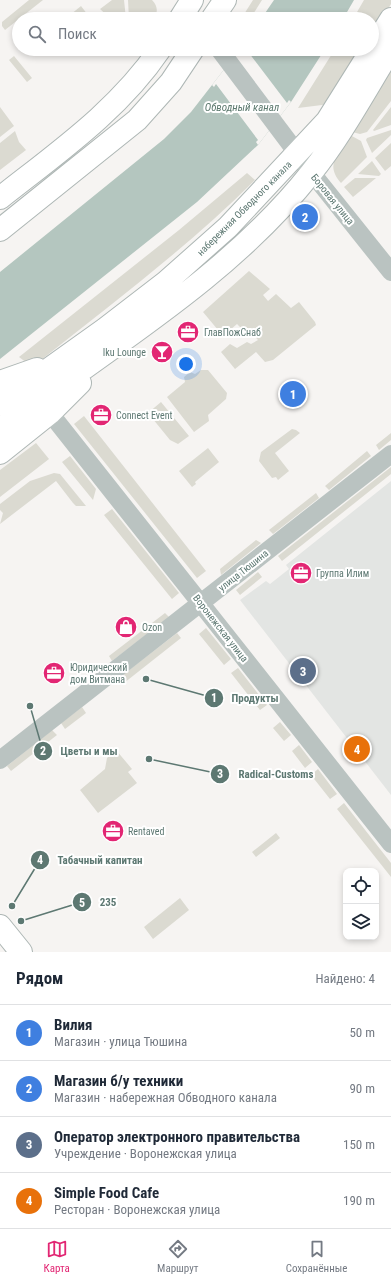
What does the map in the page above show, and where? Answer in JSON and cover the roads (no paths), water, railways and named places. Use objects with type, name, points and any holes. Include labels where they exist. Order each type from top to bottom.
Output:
[{"type":"main road","points":[[217,12],[225,0]]},
{"type":"main road","name":"набережная Обводного канала","points":[[379,38],[391,19]]},
{"type":"main road","points":[[0,429],[57,386],[113,349],[238,250],[275,214],[312,173],[391,49]]},
{"type":"main road","points":[[0,198],[98,119],[119,100],[143,73],[155,56]]},
{"type":"main road","points":[[0,230],[136,120],[171,82],[188,56]]},
{"type":"main road","name":"набережная Обводного канала","points":[[0,404],[166,282],[228,226],[298,154],[327,121],[368,56]]},
{"type":"main road","points":[[0,453],[50,413],[113,349]]},
{"type":"main road","points":[[0,382],[62,359]]},
{"type":"main road","points":[[0,926],[21,952]]},
{"type":"street","name":"Боровая улица","points":[[224,56],[275,125],[391,272]]},
{"type":"street","name":"Воронежская улица","points":[[50,413],[391,844]]},
{"type":"street","name":"улица Тюшина","points":[[0,760],[391,454]]},
{"type":"water","points":[[274,0],[354,0],[347,12],[266,12]]},
{"type":"water","name":"Обводный канал","points":[[235,56],[321,56],[291,102],[258,145],[197,202],[0,359],[0,272],[164,139],[191,112]]},
{"type":"place","name":"Магазин б/у техники","points":[[305,217]]},
{"type":"place","name":"ГлавПожСнаб","points":[[188,332]]},
{"type":"place","name":"Iku Lounge","points":[[162,352]]},
{"type":"place","name":"Вилия","points":[[293,394]]},
{"type":"place","name":"Connect Event","points":[[101,415]]},
{"type":"place","name":"Группа Илим","points":[[301,573]]},
{"type":"place","name":"Ozon","points":[[126,627]]},
{"type":"place","name":"Оператор электронного правительства","points":[[303,671]]},
{"type":"place","name":"Юридический дом Витмана","points":[[54,673]]},
{"type":"place","name":"Продукты","points":[[146,679]]},
{"type":"place","name":"Цветы и мы","points":[[30,706]]},
{"type":"place","name":"Simple Food Cafe","points":[[357,749]]},
{"type":"place","name":"Radical-Customs","points":[[149,759]]},
{"type":"place","name":"Rentaved","points":[[113,831]]},
{"type":"place","name":"Табачный капитан","points":[[12,906]]},
{"type":"place","name":"235","points":[[21,921]]}]
